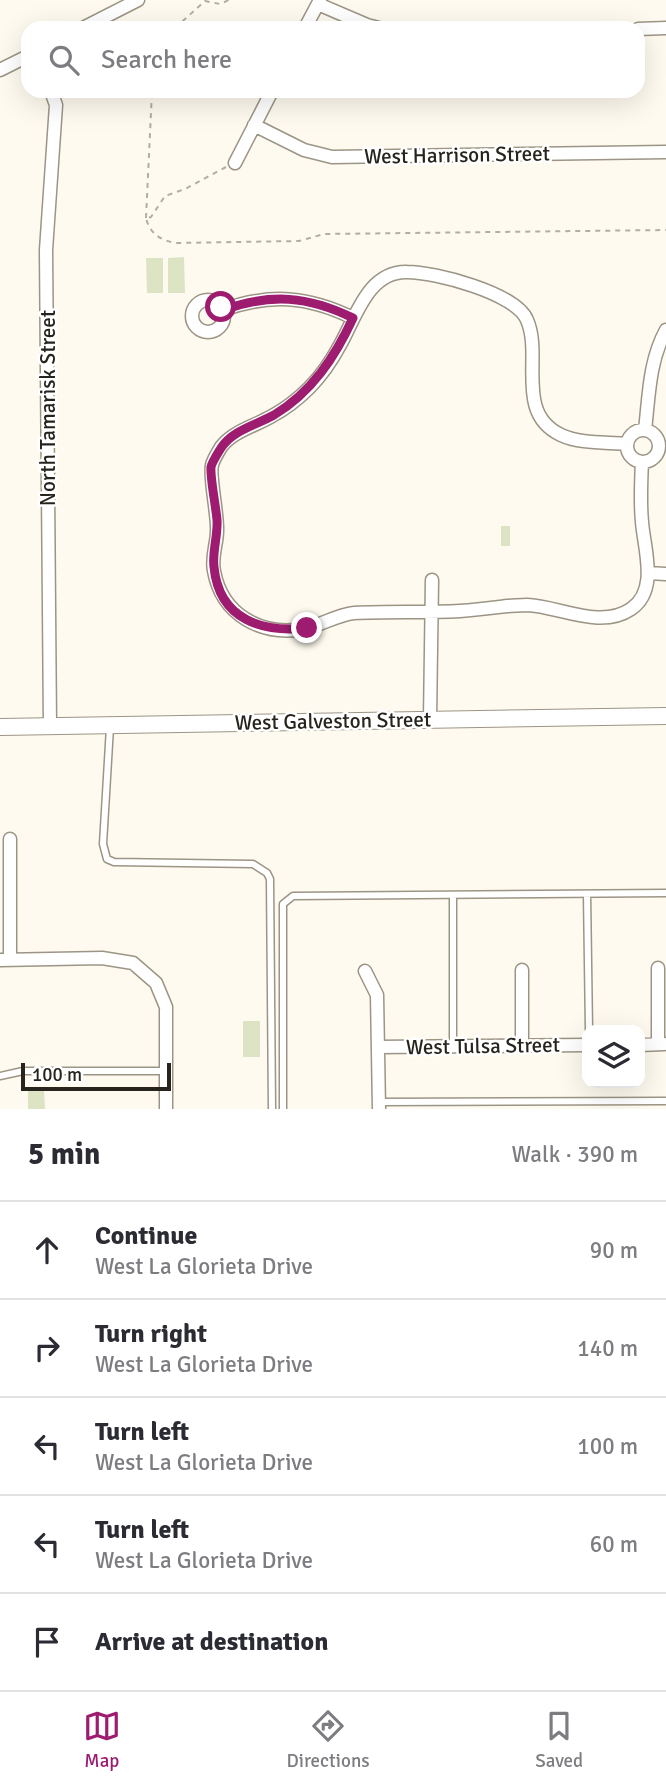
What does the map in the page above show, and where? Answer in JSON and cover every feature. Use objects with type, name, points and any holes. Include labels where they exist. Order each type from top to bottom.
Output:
[{"type":"street","points":[[97,21],[138,0]]},
{"type":"street","points":[[309,21],[319,2],[359,21]]},
{"type":"street","points":[[645,29],[666,28]]},
{"type":"street","points":[[0,70],[21,60]]},
{"type":"street","name":"North Tamarisk Street","points":[[50,727],[46,250],[56,105],[54,98]]},
{"type":"street","points":[[235,163],[268,98]]},
{"type":"street","name":"West Harrison Street","points":[[254,125],[303,150],[332,157],[666,152]]},
{"type":"street","points":[[627,444],[561,435],[547,424],[536,409],[530,328],[526,315],[496,296],[442,276],[402,271],[389,274],[372,288],[340,345],[309,388],[273,416],[229,438],[221,448],[211,467],[217,528],[214,571],[229,606],[247,621],[261,627],[284,631],[307,628],[349,613],[460,611],[526,605],[606,617],[631,609],[645,593],[648,573],[642,522],[642,462]]},
{"type":"street","points":[[223,310],[269,298],[293,299],[327,306],[353,318]]},
{"type":"street","points":[[645,430],[657,345],[666,330]]},
{"type":"street","points":[[645,430],[664,444],[655,456],[642,462],[631,457],[627,444],[633,434],[645,430]]},
{"type":"street","points":[[648,573],[666,574]]},
{"type":"street","points":[[430,719],[432,580]]},
{"type":"street","name":"West Galveston Street","points":[[0,727],[666,716]]},
{"type":"street","points":[[10,839],[5,959],[102,958],[133,964],[156,983],[166,1007],[166,1109]]},
{"type":"street","points":[[658,968],[662,1044]]},
{"type":"street","points":[[522,970],[522,1046]]},
{"type":"street","points":[[365,971],[377,995],[379,1106]]},
{"type":"street","name":"West Tulsa Street","points":[[378,1047],[582,1045]]},
{"type":"lane","points":[[110,725],[103,844],[107,859],[114,862],[253,864],[267,873],[270,879],[272,1109]]},
{"type":"lane","points":[[283,1109],[283,904],[293,896],[666,893]]},
{"type":"lane","points":[[587,894],[589,1025]]},
{"type":"lane","points":[[453,896],[453,1046]]},
{"type":"lane","points":[[0,1076],[23,1071],[166,1071]]},
{"type":"lane","points":[[379,1106],[666,1101]]},
{"type":"path","points":[[183,21],[205,1],[220,4],[229,0]]},
{"type":"path","points":[[152,98],[146,218],[149,230],[165,242],[299,241],[324,234],[666,230]]},
{"type":"path","points":[[146,218],[151,218],[165,196],[185,189],[235,163]]},
{"type":"green space","points":[[184,257],[185,293],[168,293],[168,258]]},
{"type":"green space","points":[[146,258],[163,258],[163,293],[147,293]]},
{"type":"green space","points":[[501,526],[510,526],[510,546],[501,546]]},
{"type":"green space","points":[[243,1021],[260,1021],[260,1057],[243,1057]]},
{"type":"green space","points":[[28,1089],[44,1089],[45,1109],[28,1109]]},
{"type":"route","points":[[221,307],[223,310],[240,303],[269,298],[293,299],[327,306],[353,318],[340,345],[309,388],[273,416],[229,438],[211,467],[217,528],[214,571],[229,606],[247,621],[261,627],[284,631],[307,628]]}]
